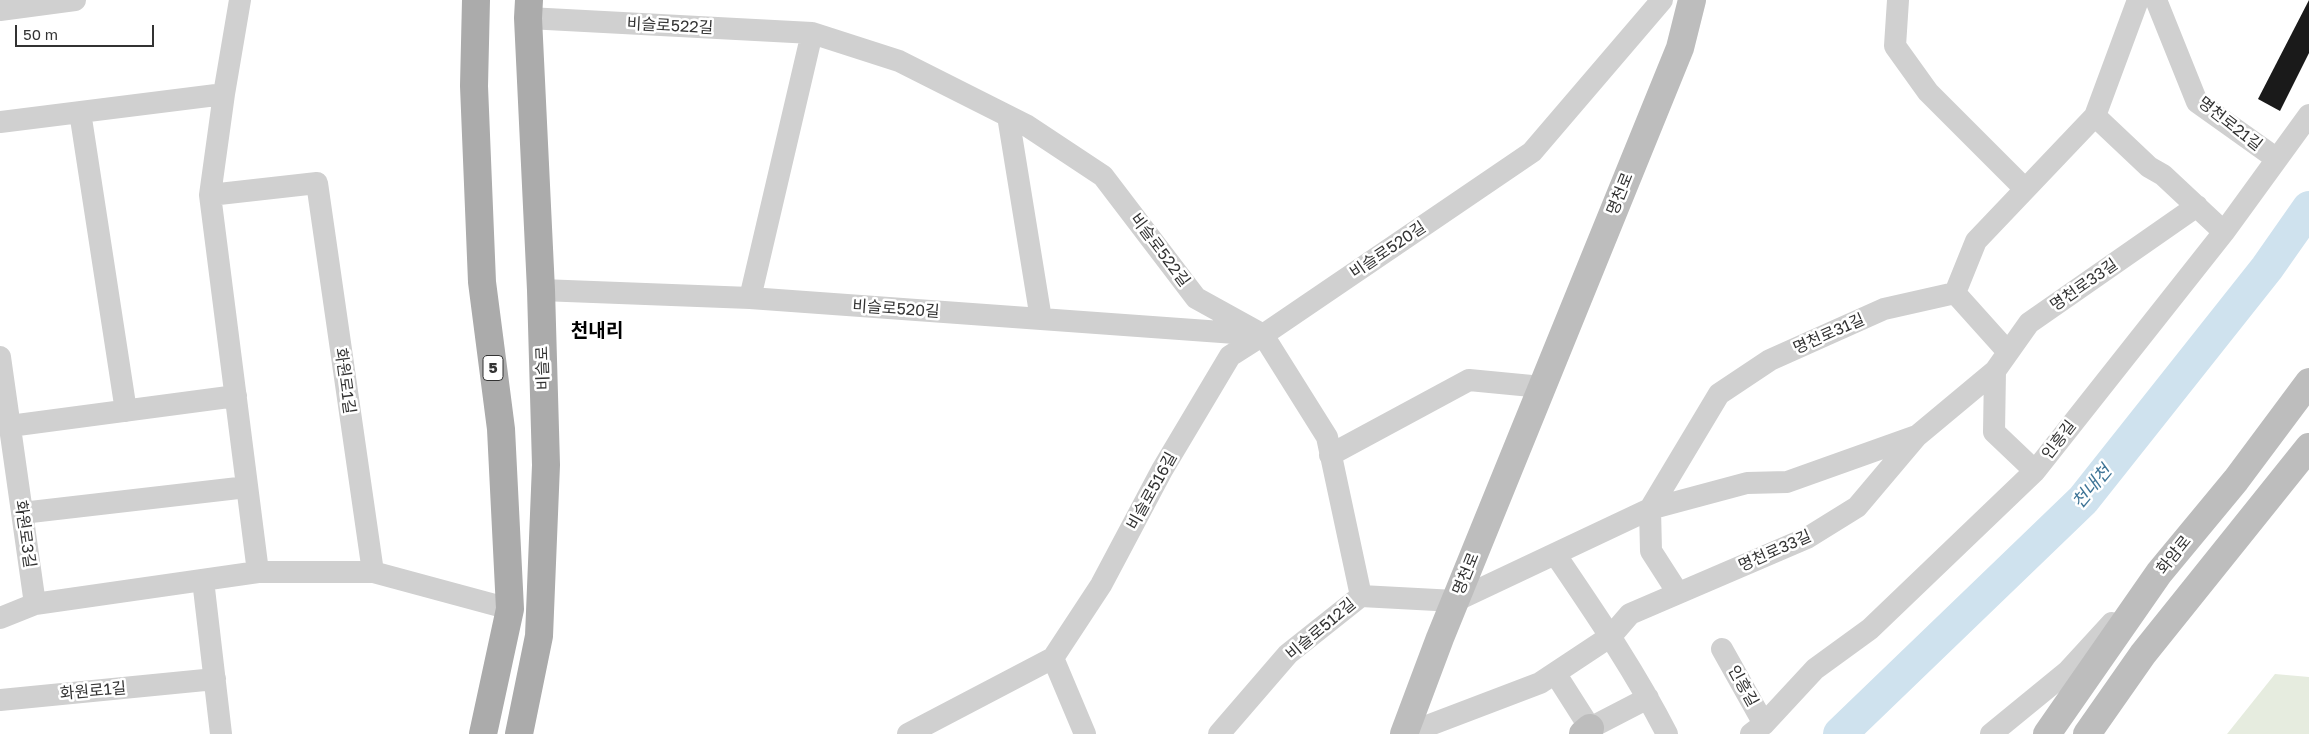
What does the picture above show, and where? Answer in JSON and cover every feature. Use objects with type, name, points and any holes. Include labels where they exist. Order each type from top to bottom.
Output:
[{"type":"main road","name":"5","points":[[476,0],[474,86],[482,282],[501,429],[510,609],[482,734]]},
{"type":"main road","name":"명천로","points":[[1405,734],[1455,601],[1680,48],[1692,0]]},
{"type":"main road","name":"비슬로","points":[[519,734],[539,636],[546,465],[541,290],[529,9]]},
{"type":"main road","name":"화암로","points":[[2046,734],[2159,573],[2236,480],[2309,382]]},
{"type":"main road","points":[[2088,734],[2143,654],[2309,447]]},
{"type":"street","points":[[0,10],[75,0]]},
{"type":"street","points":[[240,0],[224,94],[210,195],[258,572]]},
{"type":"street","name":"비슬로520길","points":[[541,290],[750,298],[1262,335],[1532,152],[1662,0]]},
{"type":"street","points":[[1898,0],[1895,46],[1928,92],[2024,188]]},
{"type":"street","points":[[2008,352],[1955,293],[1976,241],[2024,188],[2095,116],[2138,0]]},
{"type":"street","name":"명천로21길","points":[[2156,0],[2197,102],[2276,159]]},
{"type":"street","name":"비슬로522길","points":[[529,9],[812,34],[899,61],[1026,125],[1103,176],[1196,298],[1262,335],[1326,437],[1361,596]]},
{"type":"street","points":[[750,298],[812,34]]},
{"type":"street","points":[[0,122],[224,94]]},
{"type":"street","points":[[80,112],[126,411]]},
{"type":"street","points":[[1008,116],[1041,319]]},
{"type":"street","points":[[2095,116],[2149,167],[2164,175],[2224,232]]},
{"type":"street","name":"인흥길","points":[[1722,649],[1758,729],[1815,669],[1870,629],[2035,471],[2224,232],[2309,116]]},
{"type":"street","name":"화원로1길","points":[[210,195],[317,183],[373,572]]},
{"type":"street","name":"명천로33길","points":[[1405,734],[1433,729],[1540,684],[1611,636],[1630,614],[1807,538],[1857,508],[1917,436],[1995,371],[2029,324],[2197,206]]},
{"type":"street","name":"명천로31길","points":[[1650,509],[1719,394],[1770,360],[1884,309],[1955,293]]},
{"type":"street","name":"비슬로516길","points":[[908,734],[1053,658],[1101,585],[1162,470],[1230,356],[1262,335]]},
{"type":"street","name":"화원로3길","points":[[0,356],[35,604]]},
{"type":"street","points":[[1995,371],[1994,432],[2035,471]]},
{"type":"street","points":[[1330,455],[1468,380],[1542,387]]},
{"type":"street","points":[[10,426],[236,396]]},
{"type":"street","name":"명천로33길","points":[[1650,509],[1747,484],[1787,482],[1917,436]]},
{"type":"street","points":[[22,513],[247,487]]},
{"type":"street","points":[[1455,601],[1650,509],[1651,551],[1678,593]]},
{"type":"street","points":[[1555,554],[1611,636],[1667,734]]},
{"type":"street","points":[[0,618],[35,604],[258,572],[373,572],[510,609]]},
{"type":"street","points":[[1991,734],[2068,671],[2159,573]]},
{"type":"street","points":[[203,580],[221,734]]},
{"type":"street","name":"비슬로512길","points":[[1219,734],[1288,654],[1361,596],[1455,601]]},
{"type":"street","points":[[1053,658],[1085,734]]},
{"type":"street","points":[[1555,673],[1587,731],[1648,698]]},
{"type":"street","name":"화원로1길","points":[[0,700],[215,680]]},
{"type":"shaded area","points":[[2275,674],[2309,677],[2309,734],[2227,734]]},
{"type":"building","points":[[2309,0],[2309,53],[2280,111],[2258,99]]},
{"type":"waterway","name":"천내천","points":[[1840,734],[2083,500],[2267,268],[2309,208]]},
{"type":"district","name":"천내리","points":[[597,331]]}]
